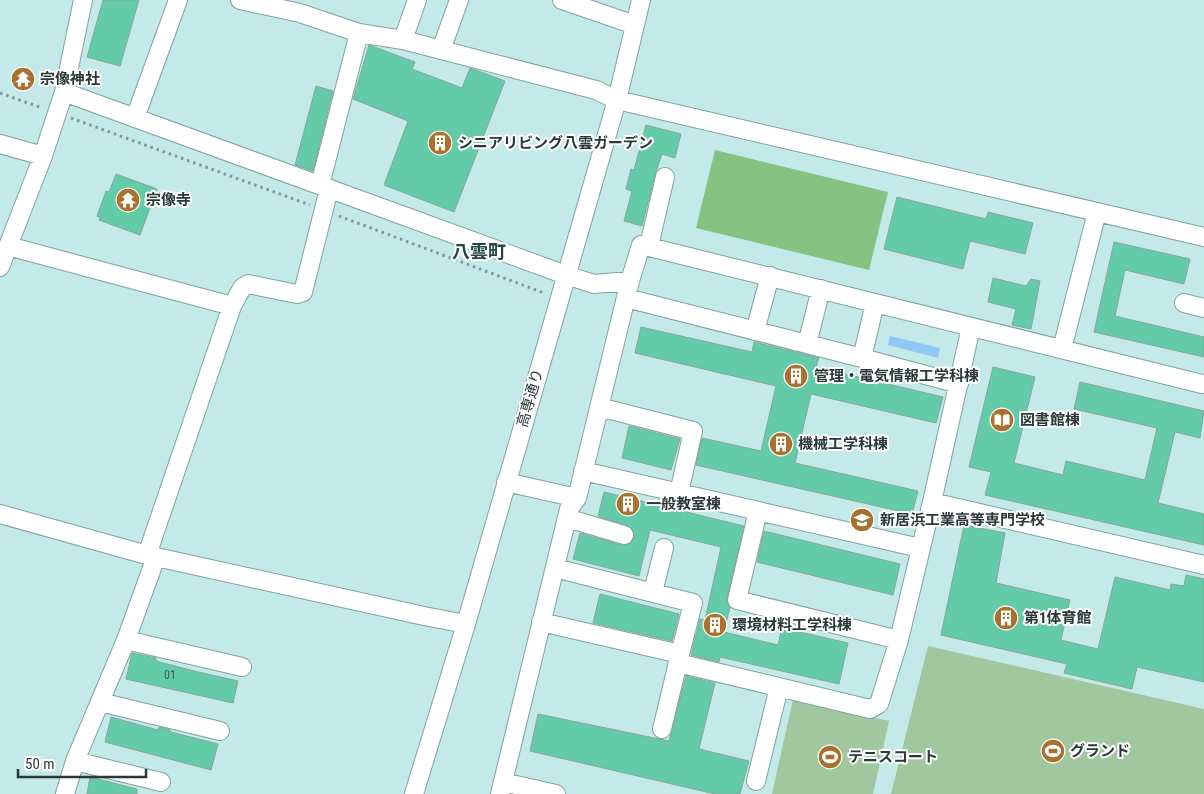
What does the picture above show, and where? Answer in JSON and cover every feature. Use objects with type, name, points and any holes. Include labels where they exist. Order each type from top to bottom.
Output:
[{"type":"street","points":[[0,268],[43,156],[64,92],[83,0]]},
{"type":"street","points":[[135,118],[178,0]]},
{"type":"street","points":[[403,40],[417,0]]},
{"type":"street","points":[[441,50],[459,0]]},
{"type":"street","points":[[562,0],[635,25]]},
{"type":"street","name":"高専通り","points":[[414,794],[466,624],[617,100],[641,0]]},
{"type":"street","points":[[251,2],[300,13],[359,33],[403,40],[596,90],[617,100],[1204,237]]},
{"type":"street","points":[[65,794],[75,761],[126,640],[151,556],[232,306],[242,288],[248,284],[297,294],[303,292],[324,187],[359,33]]},
{"type":"street","points":[[64,92],[566,275],[594,284],[628,289],[755,331],[959,384]]},
{"type":"street","points":[[0,144],[43,156]]},
{"type":"street","points":[[649,246],[665,177]]},
{"type":"street","points":[[1062,349],[1097,212]]},
{"type":"street","points":[[556,794],[502,788],[569,509],[577,498],[628,289],[641,244],[1202,384]]},
{"type":"street","points":[[8,246],[232,306]]},
{"type":"street","points":[[755,331],[770,276]]},
{"type":"street","points":[[807,344],[821,289]]},
{"type":"street","points":[[862,358],[875,302]]},
{"type":"street","points":[[1184,303],[1204,308]]},
{"type":"street","points":[[541,622],[679,658],[779,687],[870,709],[880,704],[899,640],[971,326]]},
{"type":"street","points":[[599,407],[693,431],[679,493]]},
{"type":"street","points":[[583,471],[920,548]]},
{"type":"street","points":[[506,482],[577,498]]},
{"type":"street","points":[[932,502],[1204,565]]},
{"type":"street","points":[[758,511],[737,600],[899,640]]},
{"type":"street","points":[[0,514],[151,556],[466,624]]},
{"type":"street","points":[[567,518],[624,535]]},
{"type":"street","points":[[653,592],[664,548]]},
{"type":"street","points":[[555,568],[693,603],[662,729]]},
{"type":"street","points":[[126,640],[242,667]]},
{"type":"street","points":[[756,781],[779,687]]},
{"type":"street","points":[[100,702],[220,731]]},
{"type":"street","points":[[75,761],[161,782]]},
{"type":"path","points":[[0,93],[57,113]]},
{"type":"green space","points":[[715,150],[888,192],[869,270],[696,228]]},
{"type":"green space","name":"グランド","points":[[928,646],[1204,709],[1204,794],[891,794]]},
{"type":"green space","name":"テニスコート","points":[[793,699],[889,721],[873,794],[772,794]]},
{"type":"water","points":[[890,336],[940,348],[938,358],[888,345]]},
{"type":"building","points":[[103,0],[139,0],[120,66],[87,57]]},
{"type":"building","name":"シニアリビング八雲ガーデン","points":[[369,45],[415,62],[412,69],[462,88],[470,68],[505,81],[454,212],[384,185],[408,121],[353,99]]},
{"type":"building","points":[[316,86],[333,91],[313,171],[295,165]]},
{"type":"building","points":[[646,125],[681,134],[675,158],[662,154],[642,226],[624,221],[632,191],[626,189],[631,169],[634,170]]},
{"type":"building","name":"宗像寺","points":[[116,174],[157,189],[140,235],[99,220],[100,217],[97,216],[106,191],[109,192]]},
{"type":"building","points":[[897,197],[986,219],[988,212],[1033,223],[1025,254],[970,241],[963,269],[884,249]]},
{"type":"building","points":[[1114,242],[1190,259],[1184,284],[1125,270],[1115,316],[1204,337],[1204,357],[1094,332]]},
{"type":"building","points":[[993,278],[1026,286],[1031,279],[1040,281],[1031,329],[1012,325],[1016,309],[988,302]]},
{"type":"building","points":[[641,327],[752,352],[754,342],[819,358],[816,367],[943,397],[936,423],[811,394],[795,463],[918,491],[912,514],[696,465],[702,438],[761,451],[776,386],[635,353]]},
{"type":"building","points":[[993,367],[1035,377],[1014,463],[1063,475],[1066,461],[1145,480],[1157,428],[1074,409],[1080,382],[1204,411],[1200,438],[1175,432],[1158,503],[1204,514],[1204,545],[985,495],[991,472],[969,467]]},
{"type":"building","points":[[629,426],[680,439],[671,470],[622,458]]},
{"type":"building","points":[[604,492],[744,526],[727,598],[730,607],[724,632],[778,645],[782,628],[848,643],[839,684],[720,657],[719,662],[691,655],[700,619],[705,620],[721,547],[650,530],[639,576],[573,559],[580,533],[621,545],[631,543],[634,538],[631,527],[598,516]]},
{"type":"building","points":[[964,525],[1005,533],[996,583],[1070,600],[1061,640],[1098,649],[1115,577],[1170,590],[1171,584],[1184,586],[1186,575],[1204,579],[1204,682],[1137,667],[1132,689],[1064,673],[1067,664],[941,635]]},
{"type":"building","points":[[764,531],[900,564],[893,595],[757,562]]},
{"type":"building","points":[[600,594],[679,614],[672,641],[593,623]]},
{"type":"building","points":[[132,653],[156,658],[156,661],[238,681],[233,703],[126,679]]},
{"type":"building","points":[[686,676],[715,683],[699,749],[749,761],[740,794],[715,794],[530,751],[538,714],[669,741]]},
{"type":"building","points":[[111,717],[158,730],[159,727],[218,744],[211,770],[105,742]]},
{"type":"building","points":[[90,777],[137,789],[137,794],[87,794]]},
{"type":"place","name":"宗像神社","points":[[23,79]]},
{"type":"place","name":"シニアリビング八雲ガーデン","points":[[440,143]]},
{"type":"place","name":"宗像寺","points":[[128,200]]},
{"type":"place","name":"管理・電気情報工学科棟","points":[[796,376]]},
{"type":"place","name":"図書館棟","points":[[1002,420]]},
{"type":"place","name":"機械工学科棟","points":[[781,444]]},
{"type":"place","name":"一般教室棟","points":[[628,504]]},
{"type":"place","name":"新居浜工業高等専門学校","points":[[862,520]]},
{"type":"place","name":"第1体育館","points":[[1006,618]]},
{"type":"place","name":"環境材料工学科棟","points":[[715,625]]},
{"type":"place","name":"グランド","points":[[1053,751]]},
{"type":"place","name":"テニスコート","points":[[830,757]]},
{"type":"district","name":"八雲町","points":[[479,252]]}]
